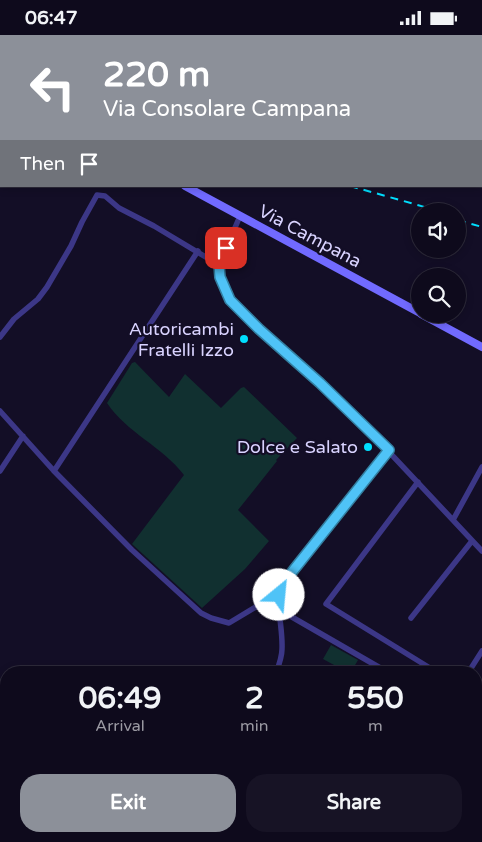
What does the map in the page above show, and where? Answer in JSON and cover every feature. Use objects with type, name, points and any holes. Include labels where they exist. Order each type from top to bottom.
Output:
[{"type":"main road","name":"Via Campana","points":[[186,187],[411,308]]},
{"type":"main road","name":"Via Campana","points":[[439,323],[482,347]]},
{"type":"street","points":[[0,337],[14,319],[38,299],[47,287],[71,246],[97,195],[105,196],[119,209],[154,226],[219,265]]},
{"type":"street","points":[[240,216],[219,265],[220,277],[230,300],[389,450],[482,551]]},
{"type":"street","points":[[54,471],[198,251]]},
{"type":"street","points":[[0,411],[54,471],[132,550],[197,610],[211,618],[229,623],[279,595]]},
{"type":"street","points":[[0,471],[23,436]]},
{"type":"street","points":[[278,666],[282,649],[278,609],[282,584],[389,450]]},
{"type":"street","points":[[453,520],[482,467]]},
{"type":"street","points":[[418,482],[326,604],[427,666]]},
{"type":"street","points":[[411,618],[472,541]]},
{"type":"street","points":[[278,609],[377,666]]},
{"type":"street","points":[[472,666],[482,651]]},
{"type":"green space","points":[[135,362],[169,397],[185,374],[221,408],[244,387],[297,438],[276,460],[238,510],[269,541],[245,569],[202,608],[132,544],[184,475],[166,456],[124,423],[107,403],[132,363]]},
{"type":"green space","points":[[331,645],[358,660],[354,666],[336,666],[323,659]]},
{"type":"railway","points":[[354,187],[411,203]]},
{"type":"railway","points":[[466,222],[482,227]]},
{"type":"place","name":"Autoricambi Fratelli Izzo","points":[[244,339]]},
{"type":"place","name":"Dolce e Salato","points":[[368,447]]},
{"type":"route","points":[[226,248],[219,265],[220,277],[230,300],[389,450],[282,584],[279,595]]}]
